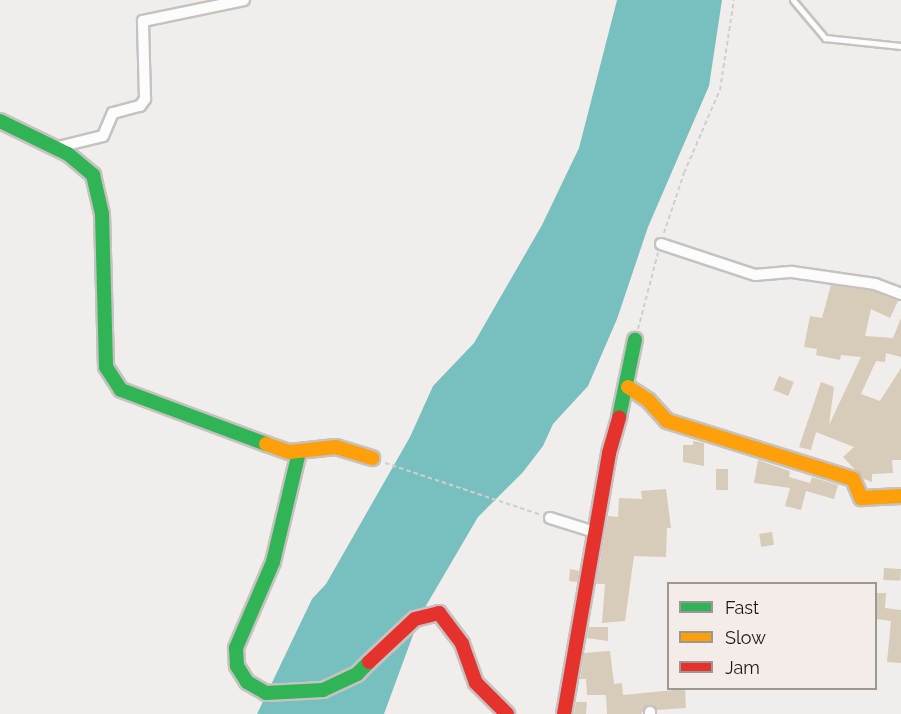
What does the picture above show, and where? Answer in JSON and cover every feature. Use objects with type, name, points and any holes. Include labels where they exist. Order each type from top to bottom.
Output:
[{"type":"street","points":[[54,148],[103,136],[113,113],[140,106],[145,99],[143,21],[244,0]]},
{"type":"street","points":[[0,121],[84,164],[98,188],[106,366],[113,382],[130,396],[277,449],[299,452],[336,447],[372,458]]},
{"type":"street","points":[[661,243],[755,275],[792,272],[875,284],[901,294]]},
{"type":"street","points":[[564,714],[609,453],[628,387],[635,340]]},
{"type":"street","points":[[628,387],[648,400],[667,421],[853,479],[861,498],[901,496]]},
{"type":"street","points":[[299,452],[273,562],[236,648],[237,666],[247,682],[266,693],[323,690],[357,674],[415,619],[439,613],[462,644],[476,683],[507,714]]},
{"type":"street","points":[[550,518],[595,532]]},
{"type":"lane","points":[[793,0],[825,38],[901,46]]},
{"type":"path","points":[[635,340],[661,243],[684,173],[720,90],[734,0]]},
{"type":"path","points":[[372,458],[550,518]]},
{"type":"water","points":[[617,0],[722,0],[709,86],[648,227],[617,319],[588,386],[553,424],[543,446],[523,472],[478,517],[420,616],[384,714],[257,714],[312,599],[326,584],[410,437],[433,386],[474,343],[542,225],[579,148]]},
{"type":"building","points":[[831,285],[873,291],[898,301],[890,318],[871,309],[865,336],[893,338],[901,318],[901,357],[886,353],[885,362],[876,361],[861,394],[880,401],[901,368],[901,460],[892,460],[893,473],[872,474],[872,482],[864,479],[843,457],[854,447],[816,432],[811,450],[799,447],[821,382],[834,387],[829,425],[861,357],[841,355],[840,360],[816,355],[817,349],[804,347],[810,316],[822,318]]},
{"type":"building","points":[[779,376],[794,382],[788,396],[773,390]]},
{"type":"building","points":[[693,441],[704,443],[704,466],[683,462],[683,445],[693,445]]},
{"type":"building","points":[[758,460],[790,471],[789,477],[810,483],[812,477],[838,485],[834,499],[806,491],[801,510],[785,506],[790,488],[754,483]]},
{"type":"building","points":[[716,469],[728,469],[728,490],[716,490]]},
{"type":"building","points":[[666,489],[671,528],[667,528],[666,557],[634,556],[625,621],[602,623],[605,584],[596,584],[608,516],[618,517],[619,498],[642,499],[641,491]]},
{"type":"building","points":[[772,532],[774,545],[761,547],[759,534]]},
{"type":"building","points":[[884,568],[901,569],[900,581],[883,580]]},
{"type":"building","points":[[570,569],[579,571],[577,582],[569,581]]},
{"type":"building","points":[[877,593],[886,593],[885,608],[901,610],[901,663],[887,662],[891,621],[877,619]]},
{"type":"building","points":[[589,627],[608,627],[608,641],[587,638]]},
{"type":"building","points":[[610,651],[614,684],[622,683],[623,695],[685,690],[686,708],[657,710],[649,705],[641,714],[607,714],[606,695],[587,695],[586,679],[580,679],[584,653]]},
{"type":"building","points":[[576,702],[587,702],[586,714],[574,714]]},
{"type":"traffic: fast","points":[[0,121],[68,154],[93,175],[102,214],[106,367],[121,390],[266,444]]},
{"type":"traffic: fast","points":[[619,417],[635,340]]},
{"type":"traffic: fast","points":[[299,452],[273,562],[236,648],[237,666],[247,682],[266,693],[323,690],[357,674],[369,662]]},
{"type":"traffic: slow","points":[[628,387],[648,400],[667,421],[853,479],[861,498],[901,496]]},
{"type":"traffic: slow","points":[[266,444],[289,452],[336,447],[372,458]]},
{"type":"traffic: jam","points":[[564,714],[609,453],[619,417]]},
{"type":"traffic: jam","points":[[369,662],[415,619],[439,613],[462,644],[476,683],[507,714]]}]
